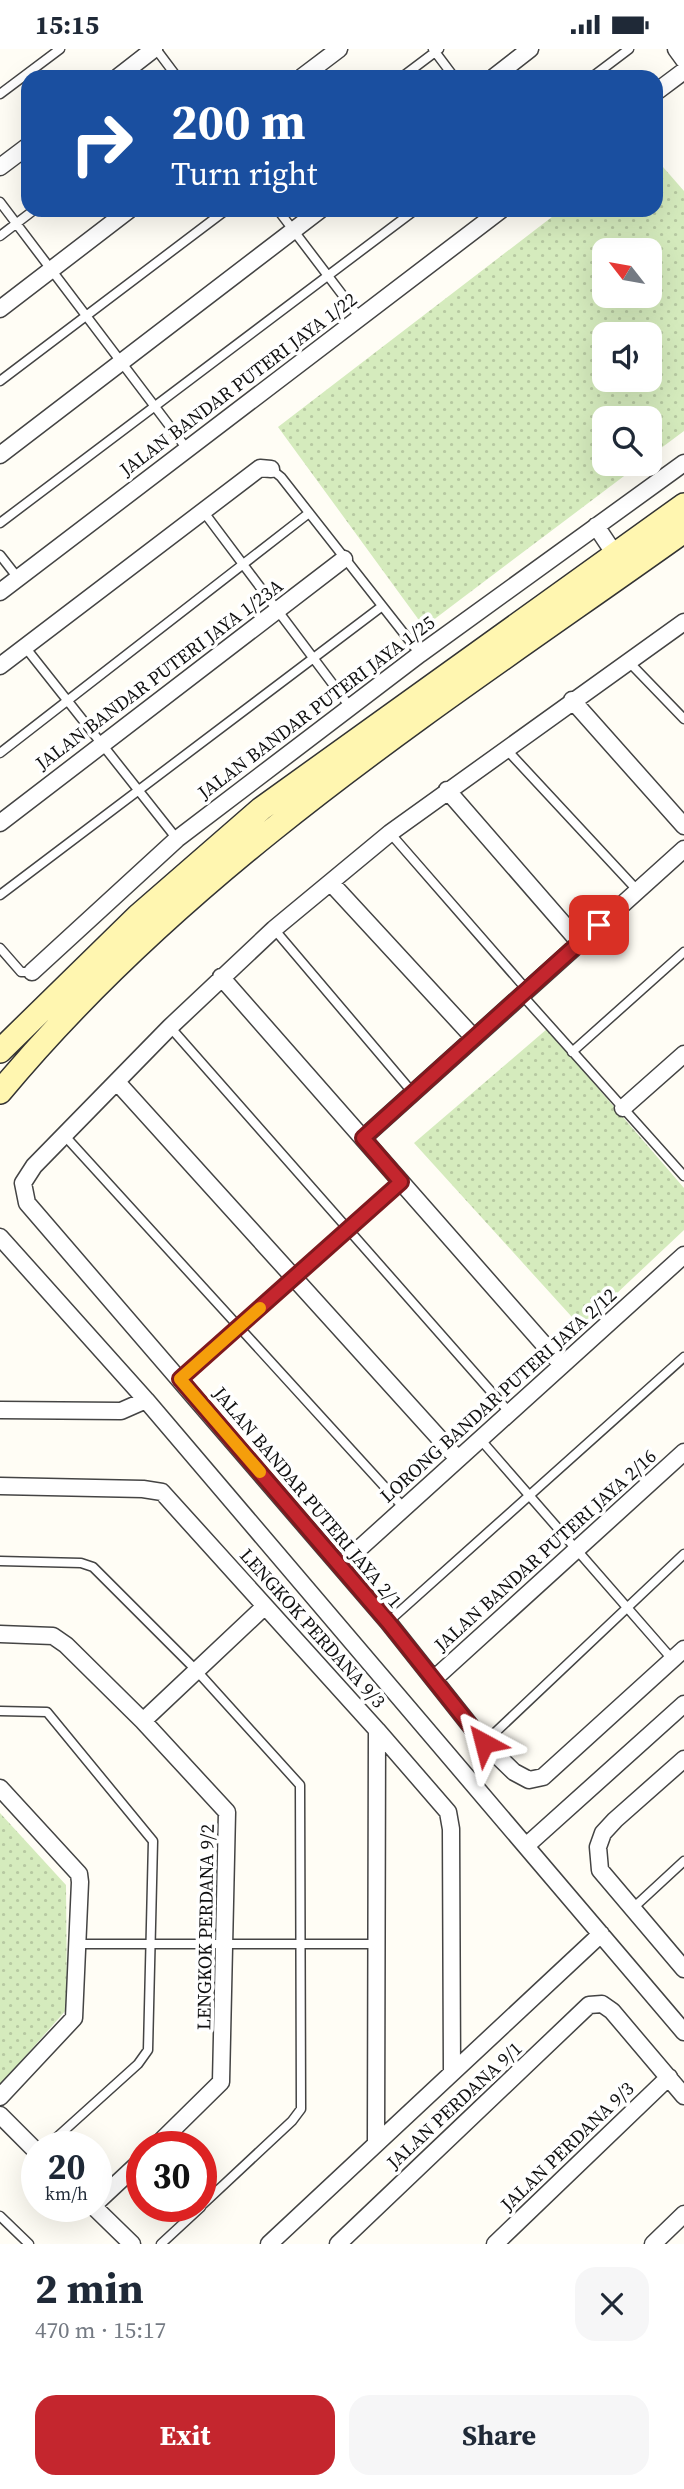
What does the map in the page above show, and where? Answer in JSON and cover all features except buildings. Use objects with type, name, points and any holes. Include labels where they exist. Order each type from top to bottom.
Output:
[{"type":"street","points":[[127,70],[155,49]]},
{"type":"street","points":[[311,70],[339,49]]},
{"type":"street","points":[[503,70],[530,49]]},
{"type":"street","points":[[676,49],[684,60]]},
{"type":"street","points":[[663,87],[684,71]]},
{"type":"street","points":[[0,167],[21,151]]},
{"type":"street","points":[[0,309],[120,217]]},
{"type":"street","points":[[0,454],[311,217]]},
{"type":"street","name":"JALAN BANDAR PUTERI JAYA 1/22","points":[[0,592],[492,217]]},
{"type":"street","name":"JALAN BANDAR PUTERI JAYA 1/25","points":[[33,972],[177,839],[420,654],[684,463]]},
{"type":"street","points":[[0,666],[260,468],[271,469]]},
{"type":"street","points":[[0,1092],[96,985],[214,877],[621,563],[684,505]]},
{"type":"street","points":[[596,526],[621,563]]},
{"type":"street","points":[[0,1051],[138,916],[261,809],[621,563],[684,531]]},
{"type":"street","name":"JALAN BANDAR PUTERI JAYA 1/23A","points":[[0,823],[344,559]]},
{"type":"street","points":[[64,1135],[221,977],[274,929],[390,833],[627,660],[684,622]]},
{"type":"street","points":[[572,700],[684,826]]},
{"type":"street","points":[[447,790],[580,943]]},
{"type":"street","points":[[363,1138],[684,849]]},
{"type":"street","points":[[331,883],[474,1038]]},
{"type":"street","points":[[221,977],[562,1365]]},
{"type":"street","points":[[623,1108],[684,1054]]},
{"type":"street","points":[[117,1082],[458,1459]]},
{"type":"street","name":"JALAN BANDAR PUTERI JAYA 2/1","points":[[64,1135],[23,1183],[27,1203],[388,1622],[484,1743],[514,1772],[529,1780],[543,1777],[678,1654]]},
{"type":"street","points":[[2,1242],[146,1400],[684,2032]]},
{"type":"street","points":[[678,1260],[684,1278]]},
{"type":"street","name":"LORONG BANDAR PUTERI JAYA 2/12","points":[[340,1566],[678,1260]]},
{"type":"street","points":[[0,1410],[121,1411],[146,1400]]},
{"type":"street","name":"JALAN BANDAR PUTERI JAYA 2/16","points":[[434,1679],[684,1452]]},
{"type":"street","name":"LENGKOK PERDANA 9/3","points":[[0,1486],[143,1489],[162,1492],[377,1730],[376,2144]]},
{"type":"street","points":[[143,1721],[264,1607]]},
{"type":"street","name":"LENGKOK PERDANA 9/2","points":[[0,1634],[54,1636],[143,1721],[227,1812],[221,2082],[171,2131]]},
{"type":"street","points":[[526,1846],[684,1705]]},
{"type":"street","points":[[377,1730],[447,1812],[452,1829],[452,2073]]},
{"type":"street","points":[[683,1965],[631,1910],[600,1870],[598,1847],[603,1833],[684,1759]]},
{"type":"street","points":[[0,1788],[79,1874],[79,1944],[74,2018],[0,2097]]},
{"type":"street","points":[[269,2244],[601,1934]]},
{"type":"street","name":"JALAN PERDANA 9/1","points":[[338,2244],[589,2005],[602,2004],[611,2011],[669,2077]]},
{"type":"street","points":[[669,2077],[684,2096]]},
{"type":"street","name":"JALAN PERDANA 9/3","points":[[495,2244],[669,2077]]},
{"type":"street","points":[[0,2115],[21,2136]]},
{"type":"street","points":[[112,2189],[126,2175]]},
{"type":"street","points":[[653,2244],[684,2214]]},
{"type":"street","points":[[111,2222],[132,2244]]},
{"type":"lane","points":[[33,70],[60,49]]},
{"type":"lane","points":[[155,49],[172,70]]},
{"type":"lane","points":[[601,70],[629,49]]},
{"type":"lane","points":[[411,70],[435,50],[449,70]]},
{"type":"lane","points":[[0,95],[21,79]]},
{"type":"lane","points":[[0,202],[187,450]]},
{"type":"lane","points":[[0,236],[25,217]]},
{"type":"lane","points":[[0,381],[217,217]]},
{"type":"lane","points":[[283,217],[360,318]]},
{"type":"lane","points":[[0,523],[406,217]]},
{"type":"lane","points":[[271,469],[281,477],[420,654]]},
{"type":"lane","points":[[203,511],[350,706]]},
{"type":"lane","points":[[0,753],[309,513]]},
{"type":"lane","points":[[0,555],[18,578]]},
{"type":"lane","points":[[0,895],[381,607]]},
{"type":"lane","points":[[25,647],[177,839]]},
{"type":"lane","points":[[627,660],[684,719]]},
{"type":"lane","points":[[506,749],[638,891]]},
{"type":"lane","points":[[390,833],[572,1052],[684,1176]]},
{"type":"lane","points":[[274,929],[412,1093]]},
{"type":"lane","points":[[0,948],[21,972],[33,972]]},
{"type":"lane","points":[[572,1052],[684,952]]},
{"type":"lane","points":[[170,1027],[510,1413]]},
{"type":"lane","points":[[64,1135],[404,1508]]},
{"type":"lane","points":[[677,1168],[684,1161]]},
{"type":"lane","points":[[180,1379],[401,1182]]},
{"type":"lane","points":[[388,1622],[684,1357]]},
{"type":"lane","points":[[480,1439],[626,1607],[678,1654]]},
{"type":"lane","points":[[484,1743],[684,1554]]},
{"type":"lane","points":[[0,1561],[81,1563],[93,1567],[196,1670],[300,1785],[300,2109],[292,2121],[217,2192]]},
{"type":"lane","points":[[0,1711],[47,1712],[153,1841],[148,2050],[138,2064],[64,2131]]},
{"type":"lane","points":[[631,1910],[684,1861]]},
{"type":"lane","points":[[79,1944],[375,1944]]},
{"type":"lane","points":[[0,2216],[29,2244]]},
{"type":"lane","points":[[162,2244],[185,2222]]},
{"type":"green space","points":[[663,167],[684,191],[684,431],[662,447],[662,406],[592,406],[592,476],[624,476],[424,627],[278,427],[552,217],[663,217]]},
{"type":"green space","points":[[547,1029],[684,1188],[684,1230],[581,1327],[414,1143]]},
{"type":"green space","points":[[0,1813],[66,1885],[67,2009],[0,2085]]},
{"type":"slow traffic","points":[[260,1308],[180,1379],[260,1472]]},
{"type":"route","points":[[484,1743],[388,1622],[180,1379],[401,1182],[363,1138],[599,925]]}]
